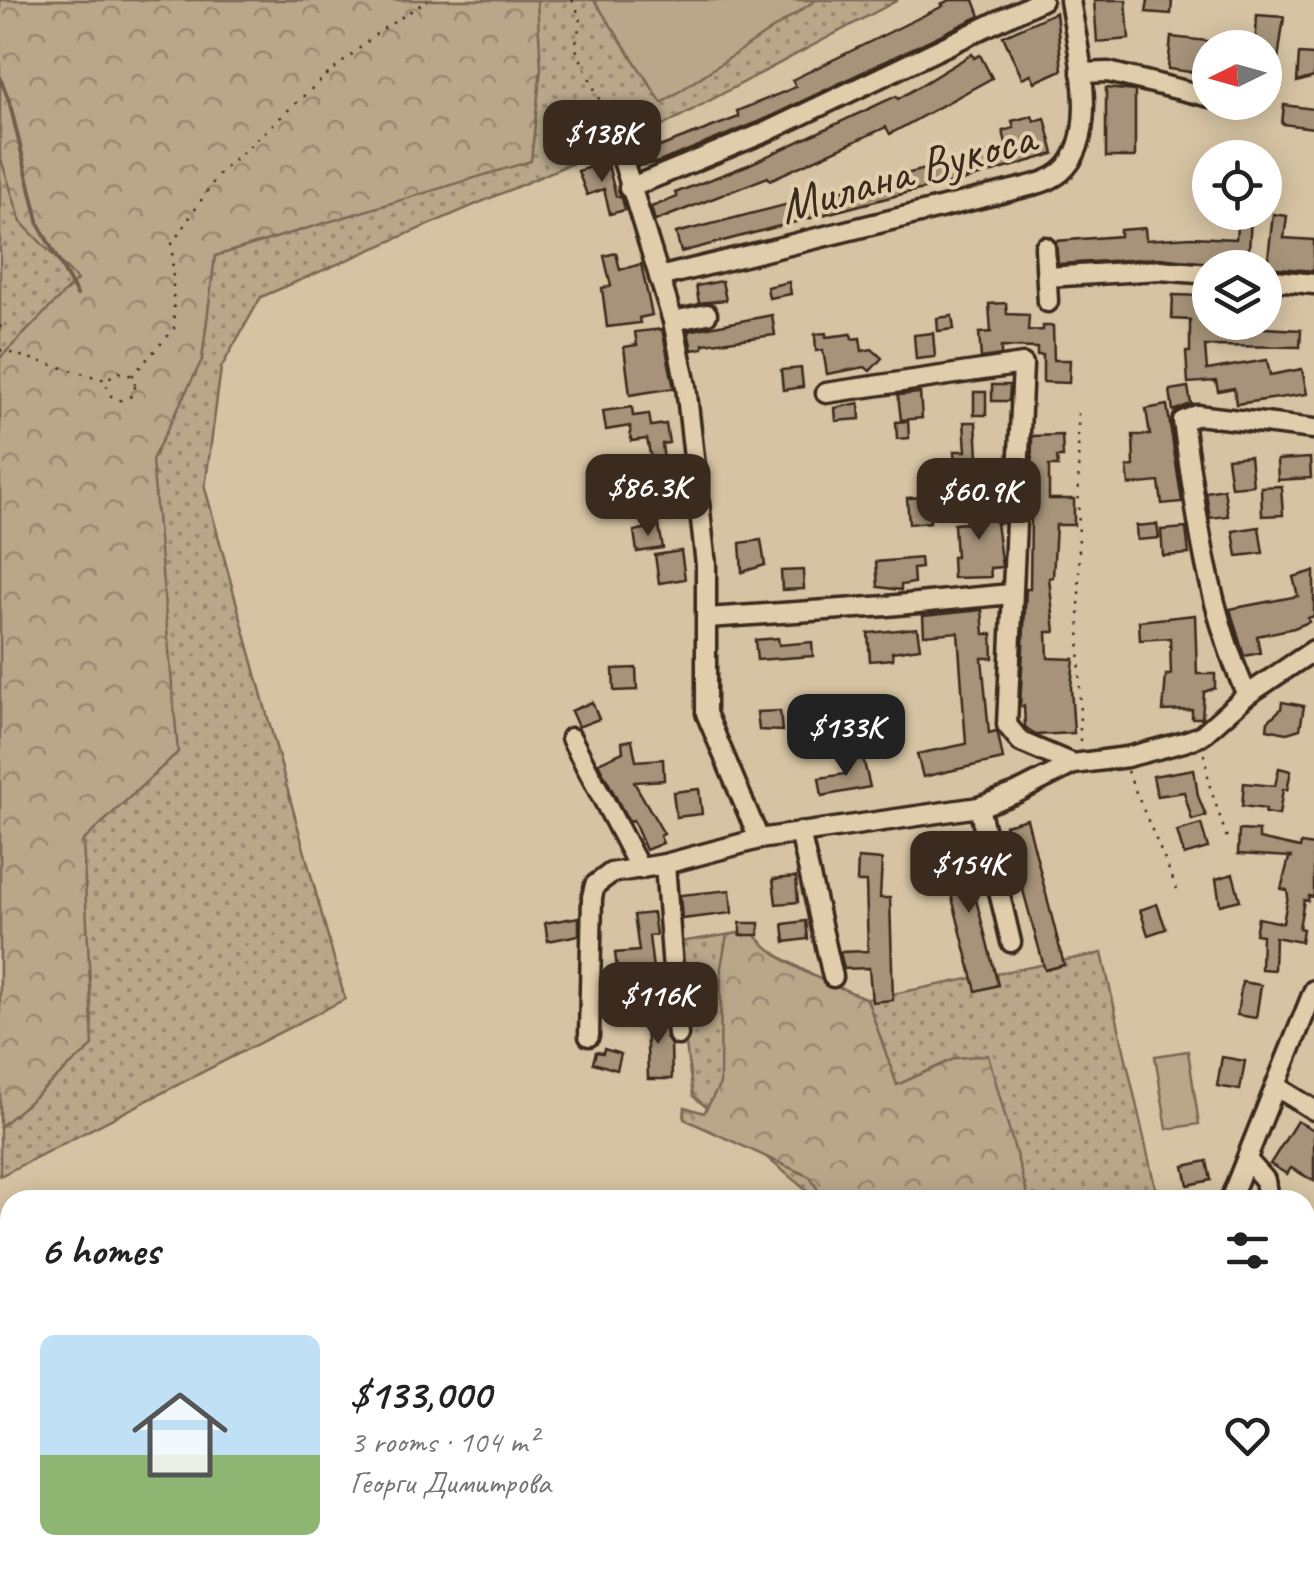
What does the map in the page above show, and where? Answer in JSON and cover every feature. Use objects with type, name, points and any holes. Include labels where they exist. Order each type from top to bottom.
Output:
[{"type":"street","points":[[630,188],[766,132],[1042,0]]},
{"type":"street","name":"Милана Вукоса","points":[[659,277],[1046,181],[1061,172],[1080,146],[1083,117],[1070,0]]},
{"type":"street","points":[[1081,73],[1108,72],[1192,93]]},
{"type":"street","points":[[613,128],[673,321],[689,405],[706,565],[706,713],[759,839]]},
{"type":"street","points":[[1046,247],[1048,302]]},
{"type":"street","points":[[1047,277],[1159,270],[1192,273]]},
{"type":"street","points":[[1282,281],[1314,284]]},
{"type":"street","points":[[673,321],[707,314]]},
{"type":"street","points":[[826,393],[1023,364],[1007,725],[1022,742],[1076,763]]},
{"type":"street","points":[[1247,695],[1232,662],[1202,541],[1183,421],[1197,415],[1314,429]]},
{"type":"street","points":[[706,618],[1011,594]]},
{"type":"street","points":[[589,1036],[595,885],[611,873],[665,864],[759,839],[979,806],[1016,793],[1076,763],[1127,757],[1201,736],[1247,695],[1314,650]]},
{"type":"street","points":[[571,738],[640,869]]},
{"type":"street","points":[[979,806],[1010,942]]},
{"type":"street","points":[[800,832],[832,976]]},
{"type":"street","points":[[665,864],[678,1034]]},
{"type":"street","points":[[1235,1190],[1314,990]]},
{"type":"street","points":[[1277,1087],[1314,1110]]},
{"type":"street","points":[[1248,1161],[1265,1180],[1266,1190]]},
{"type":"path","points":[[108,380],[110,394],[126,398],[134,389],[132,376],[174,328],[172,244],[218,176],[320,80],[380,31],[428,0]]},
{"type":"path","points":[[572,0],[581,18],[575,47],[613,128]]},
{"type":"path","points":[[0,328],[2,321]]},
{"type":"path","points":[[0,350],[108,380]]},
{"type":"path","points":[[108,380],[119,372],[132,376]]},
{"type":"path","points":[[1076,763],[1078,413]]},
{"type":"path","points":[[1201,736],[1210,787],[1230,844]]},
{"type":"path","points":[[1127,757],[1127,772],[1177,889]]},
{"type":"green space","points":[[0,0],[898,0],[619,149],[565,166],[261,297],[221,368],[205,488],[345,999],[0,1176]]},
{"type":"green space","points":[[0,0],[537,0],[541,68],[531,161],[215,256],[202,360],[152,460],[178,752],[83,841],[93,1046],[0,1127],[0,358],[77,280],[21,222],[0,156]]},
{"type":"green space","points":[[594,0],[816,0],[662,103]]},
{"type":"green space","points":[[752,931],[765,948],[821,980],[867,999],[1102,953],[1156,1190],[806,1190],[693,1096],[672,943]]},
{"type":"green space","points":[[752,931],[790,963],[867,999],[897,1085],[956,1058],[988,1055],[1026,1190],[818,1190],[810,1177],[684,1119],[685,1107],[704,1113],[720,1084],[721,967],[727,935]]},
{"type":"green space","points":[[1188,1051],[1199,1124],[1167,1129],[1155,1056]]},
{"type":"building","points":[[950,0],[974,0],[980,16],[761,121],[659,162],[638,166],[634,152],[646,152],[739,117],[737,111],[796,87],[792,80]]},
{"type":"building","points":[[1094,0],[1126,0],[1129,39],[1097,42]]},
{"type":"building","points":[[1148,0],[1172,0],[1171,14],[1146,12]]},
{"type":"building","points":[[1056,12],[1062,70],[1035,82],[1031,74],[1022,78],[1003,36]]},
{"type":"building","points":[[1257,15],[1284,17],[1282,31],[1256,30]]},
{"type":"building","points":[[1171,37],[1192,39],[1192,72],[1168,69]]},
{"type":"building","points":[[972,54],[974,58],[980,55],[992,78],[890,134],[886,127],[770,180],[768,177],[655,221],[651,207],[677,197],[675,193],[748,165],[896,96],[898,99]]},
{"type":"building","points":[[1299,54],[1314,55],[1314,77],[1297,82]]},
{"type":"building","points":[[1106,88],[1135,91],[1135,157],[1106,157]]},
{"type":"building","points":[[1284,105],[1314,109],[1314,128],[1282,124]]},
{"type":"building","points":[[1032,116],[1034,121],[1045,118],[1054,154],[681,252],[676,233],[1007,148],[1003,131],[1014,128],[1012,121]]},
{"type":"building","points":[[607,161],[616,196],[622,198],[625,210],[610,214],[604,189],[587,195],[578,171]]},
{"type":"building","points":[[1282,215],[1287,216],[1284,238],[1314,240],[1314,271],[1282,268],[1282,250],[1269,250],[1271,230],[1282,230]]},
{"type":"building","points":[[1145,228],[1146,240],[1236,239],[1237,230],[1250,230],[1249,250],[1192,250],[1192,262],[1160,258],[1058,264],[1056,241],[1120,236],[1120,230]]},
{"type":"building","points":[[616,253],[620,270],[641,264],[652,315],[639,318],[640,323],[607,327],[602,288],[611,286],[604,256]]},
{"type":"building","points":[[722,281],[726,300],[699,303],[696,286]]},
{"type":"building","points":[[789,282],[791,294],[769,298],[767,287]]},
{"type":"building","points":[[1173,295],[1192,296],[1192,340],[1282,340],[1282,329],[1301,330],[1300,347],[1205,346],[1207,370],[1267,360],[1270,375],[1302,369],[1307,394],[1236,404],[1234,388],[1218,391],[1216,381],[1188,383],[1190,320],[1172,319]]},
{"type":"building","points":[[1006,303],[1007,314],[1029,315],[1028,331],[1053,326],[1054,360],[1070,360],[1069,383],[1043,382],[1043,355],[1037,355],[1037,348],[1001,347],[1001,355],[981,358],[979,333],[991,332],[989,304]]},
{"type":"building","points":[[772,315],[775,335],[703,344],[703,348],[692,350],[688,331]]},
{"type":"building","points":[[952,316],[954,329],[938,331],[937,318]]},
{"type":"building","points":[[662,329],[674,388],[630,395],[624,347],[637,345],[635,332]]},
{"type":"building","points":[[826,333],[826,337],[851,334],[852,339],[860,338],[862,351],[872,349],[882,358],[870,371],[865,367],[827,374],[823,350],[816,351],[815,334]]},
{"type":"building","points":[[933,333],[935,357],[916,359],[914,335]]},
{"type":"building","points":[[801,368],[803,387],[783,390],[781,370]]},
{"type":"building","points":[[992,385],[1010,385],[1009,401],[992,401]]},
{"type":"building","points":[[1188,387],[1191,404],[1173,411],[1170,390]]},
{"type":"building","points":[[974,392],[986,392],[986,415],[974,415]]},
{"type":"building","points":[[920,393],[922,418],[901,420],[898,395]]},
{"type":"building","points":[[859,403],[860,419],[836,421],[835,408]]},
{"type":"building","points":[[1167,405],[1182,502],[1162,504],[1159,482],[1129,485],[1127,467],[1134,466],[1133,435],[1150,435],[1146,409]]},
{"type":"building","points":[[632,407],[633,416],[649,414],[651,426],[666,424],[669,443],[662,444],[667,488],[675,507],[647,510],[645,487],[636,488],[634,466],[652,464],[647,439],[631,441],[630,426],[606,430],[603,411]]},
{"type":"building","points":[[908,421],[909,438],[897,439],[896,422]]},
{"type":"building","points":[[964,422],[976,422],[979,473],[955,474],[954,451],[966,451]]},
{"type":"building","points":[[1062,435],[1063,457],[1057,457],[1058,466],[1049,466],[1049,499],[1074,499],[1074,525],[1056,525],[1053,577],[1049,578],[1055,632],[1047,632],[1048,658],[1074,659],[1074,733],[1036,735],[1025,727],[1024,706],[1020,707],[1026,589],[1030,589],[1032,436]]},
{"type":"building","points":[[1250,456],[1253,485],[1231,487],[1227,458]]},
{"type":"building","points":[[1310,458],[1311,478],[1278,480],[1277,460]]},
{"type":"building","points":[[1281,486],[1283,515],[1262,516],[1261,487]]},
{"type":"building","points":[[1224,489],[1228,516],[1210,518],[1206,492]]},
{"type":"building","points":[[928,497],[930,522],[909,524],[907,498]]},
{"type":"building","points":[[1004,499],[1003,523],[996,523],[1002,567],[990,568],[991,577],[953,578],[954,524],[982,522],[981,500]]},
{"type":"building","points":[[1157,524],[1159,538],[1137,540],[1136,526]]},
{"type":"building","points":[[659,526],[663,548],[637,552],[634,531]]},
{"type":"building","points":[[1259,527],[1263,553],[1237,556],[1233,531]]},
{"type":"building","points":[[1186,528],[1189,554],[1163,556],[1161,530]]},
{"type":"building","points":[[761,540],[765,565],[742,572],[740,543]]},
{"type":"building","points":[[681,551],[685,579],[659,583],[655,555]]},
{"type":"building","points":[[920,558],[921,568],[913,569],[914,583],[901,585],[901,590],[878,587],[876,562]]},
{"type":"building","points":[[803,570],[804,589],[782,590],[781,571]]},
{"type":"building","points":[[1314,571],[1314,616],[1294,628],[1257,636],[1260,653],[1244,656],[1230,609],[1298,596],[1293,577]]},
{"type":"building","points":[[982,610],[984,634],[992,634],[993,658],[982,658],[989,733],[998,734],[1003,759],[923,777],[917,754],[966,744],[958,632],[924,635],[923,616]]},
{"type":"building","points":[[1195,615],[1197,674],[1215,674],[1215,688],[1204,692],[1202,718],[1192,718],[1192,710],[1163,711],[1166,675],[1171,675],[1170,638],[1140,640],[1139,621]]},
{"type":"building","points":[[917,628],[920,648],[892,652],[893,659],[870,661],[868,633]]},
{"type":"building","points":[[778,638],[779,645],[812,642],[813,656],[757,660],[755,640]]},
{"type":"building","points":[[636,668],[637,690],[614,691],[613,669]]},
{"type":"building","points":[[592,702],[599,719],[578,727],[571,711]]},
{"type":"building","points":[[1282,702],[1304,706],[1300,729],[1287,733],[1267,729],[1268,721],[1281,709]]},
{"type":"building","points":[[846,707],[849,727],[831,730],[828,710]]},
{"type":"building","points":[[780,711],[782,731],[759,730],[757,712]]},
{"type":"building","points":[[632,740],[636,761],[663,759],[664,780],[634,782],[664,834],[660,836],[663,843],[646,850],[633,820],[629,822],[598,763],[623,752],[622,742]]},
{"type":"building","points":[[863,758],[870,787],[822,796],[819,778],[845,774],[844,769],[849,768],[847,761]]},
{"type":"building","points":[[1279,768],[1291,771],[1279,815],[1242,806],[1244,783],[1275,786]]},
{"type":"building","points":[[1194,769],[1206,816],[1192,820],[1184,792],[1157,796],[1153,776]]},
{"type":"building","points":[[699,789],[702,814],[676,817],[673,792]]},
{"type":"building","points":[[1027,819],[1064,965],[1045,970],[1005,825]]},
{"type":"building","points":[[1201,824],[1208,848],[1184,855],[1177,831]]},
{"type":"building","points":[[1239,830],[1259,831],[1259,839],[1300,848],[1301,844],[1314,846],[1314,897],[1304,900],[1301,942],[1275,937],[1274,970],[1261,969],[1262,935],[1255,934],[1258,918],[1283,923],[1288,896],[1287,890],[1281,889],[1289,858],[1293,857],[1238,854]]},
{"type":"building","points":[[961,841],[998,985],[976,991],[939,847]]},
{"type":"building","points":[[858,858],[882,860],[880,898],[890,898],[893,1000],[872,1002],[869,968],[844,969],[840,952],[868,951],[866,882],[857,882]]},
{"type":"building","points":[[1233,874],[1240,900],[1220,905],[1216,879]]},
{"type":"building","points":[[796,877],[798,902],[776,904],[773,879]]},
{"type":"building","points":[[730,890],[732,913],[682,919],[680,895]]},
{"type":"building","points":[[1157,904],[1166,929],[1148,935],[1140,910]]},
{"type":"building","points":[[653,913],[656,935],[649,936],[653,969],[635,970],[638,996],[621,998],[615,953],[639,951],[634,915]]},
{"type":"building","points":[[579,917],[579,935],[548,941],[545,923]]},
{"type":"building","points":[[806,921],[808,939],[785,942],[783,924]]},
{"type":"building","points":[[740,923],[759,923],[759,935],[740,935]]},
{"type":"building","points":[[1242,982],[1261,985],[1256,1018],[1237,1015]]},
{"type":"building","points":[[664,1011],[672,1079],[648,1079],[646,1012]]},
{"type":"building","points":[[604,1049],[621,1054],[617,1070],[593,1063],[596,1052],[603,1053]]},
{"type":"building","points":[[1222,1057],[1245,1061],[1240,1090],[1217,1086]]},
{"type":"building","points":[[1297,1121],[1314,1130],[1314,1181],[1291,1168],[1287,1174],[1270,1164]]},
{"type":"building","points":[[1207,1161],[1211,1180],[1188,1185],[1184,1166]]},
{"type":"waterway","points":[[0,78],[9,100],[39,225],[77,295]]}]
